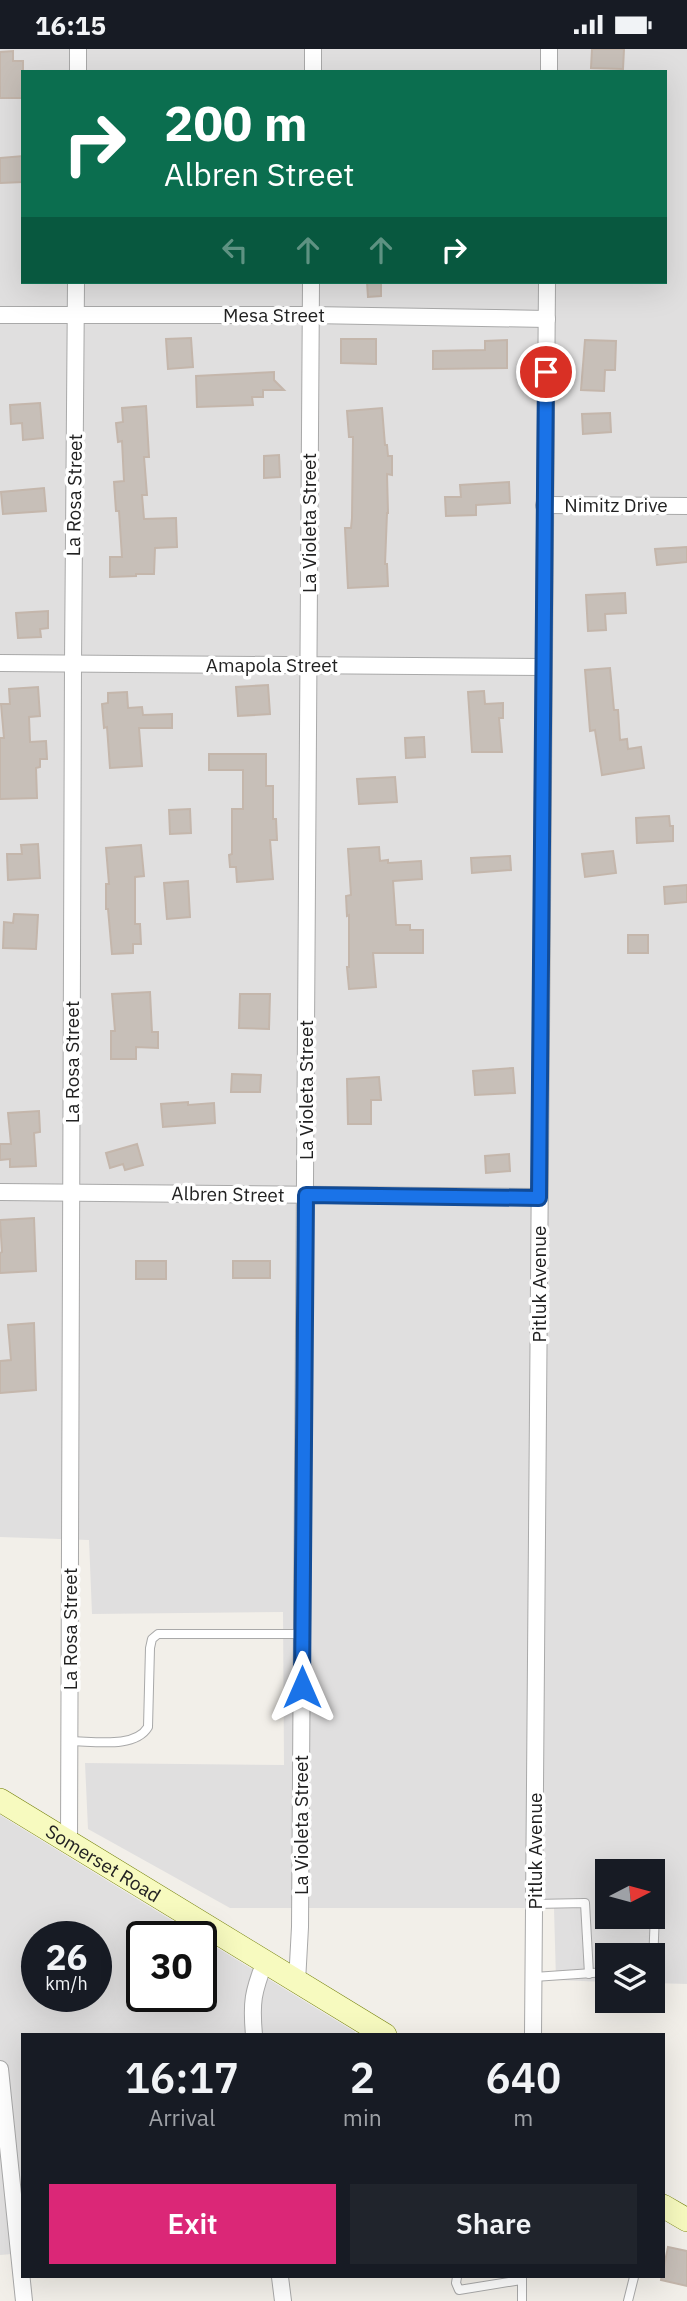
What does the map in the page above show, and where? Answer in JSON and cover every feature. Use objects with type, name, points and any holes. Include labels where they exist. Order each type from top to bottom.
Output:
[{"type":"main road","name":"Somerset Road","points":[[0,1800],[382,2033]]},
{"type":"main road","points":[[665,2207],[687,2220]]},
{"type":"street","points":[[78,49],[78,70]]},
{"type":"street","points":[[313,49],[313,70]]},
{"type":"street","points":[[549,49],[549,70]]},
{"type":"street","name":"La Rosa Street","points":[[69,1842],[76,284]]},
{"type":"street","name":"La Violeta Street","points":[[297,1982],[300,1927],[311,284]]},
{"type":"street","name":"Pitluk Avenue","points":[[533,2033],[547,284]]},
{"type":"street","name":"Mesa Street","points":[[0,315],[310,315],[547,319]]},
{"type":"street","name":"Nimitz Drive","points":[[544,505],[687,506]]},
{"type":"street","name":"Amapola Street","points":[[0,663],[544,667]]},
{"type":"street","name":"Albren Street","points":[[0,1192],[539,1198]]},
{"type":"street","points":[[254,2033],[253,1993],[265,1962]]},
{"type":"street","points":[[0,2069],[21,2272]]},
{"type":"street","points":[[22,2278],[24,2301]]},
{"type":"street","points":[[280,2278],[283,2301]]},
{"type":"lane","points":[[70,1741],[127,1741],[145,1732],[148,1727],[150,1649],[152,1639],[158,1634],[302,1634]]},
{"type":"lane","points":[[534,1904],[585,1903],[589,1974]]},
{"type":"lane","points":[[534,1977],[595,1973]]},
{"type":"lane","points":[[457,2278],[459,2290],[522,2278],[522,2301]]},
{"type":"lane","points":[[628,2301],[634,2278]]},
{"type":"shaded area","points":[[0,49],[687,49],[687,1984],[665,1983],[665,1943],[595,1943],[595,1982],[556,1980],[554,1908],[230,1908],[88,1829],[85,1763],[284,1765],[283,1612],[92,1614],[89,1540],[0,1537]]},
{"type":"shaded area","points":[[0,1815],[173,1921],[126,1921],[126,2012],[217,2012],[217,1948],[355,2032],[355,2033],[21,2033],[21,2253],[0,2255]]},
{"type":"building","points":[[592,49],[624,49],[623,69],[591,68]]},
{"type":"building","points":[[13,51],[13,61],[23,61],[21,98],[0,98],[0,52]]},
{"type":"building","points":[[21,156],[21,182],[0,183],[0,158]]},
{"type":"building","points":[[367,284],[381,284],[381,296],[368,297]]},
{"type":"building","points":[[191,338],[193,367],[168,369],[166,339]]},
{"type":"building","points":[[341,339],[376,339],[376,364],[341,363]]},
{"type":"building","points":[[507,340],[507,368],[433,369],[433,351],[485,350],[485,341]]},
{"type":"building","points":[[585,340],[616,341],[615,370],[605,370],[604,391],[581,390]]},
{"type":"building","points":[[274,372],[274,380],[284,390],[263,390],[263,397],[252,397],[253,405],[197,407],[196,376]]},
{"type":"building","points":[[40,403],[43,438],[23,440],[22,423],[11,424],[10,405]]},
{"type":"building","points":[[146,406],[149,457],[144,457],[147,495],[142,495],[144,519],[176,518],[177,547],[155,548],[154,574],[110,577],[110,557],[122,557],[114,482],[124,481],[122,441],[118,442],[116,423],[123,422],[122,408]]},
{"type":"building","points":[[382,408],[385,445],[388,456],[392,456],[392,475],[387,474],[385,564],[388,586],[348,588],[345,528],[351,528],[352,518],[353,437],[349,437],[347,411]]},
{"type":"building","points":[[610,413],[611,432],[583,434],[582,414]]},
{"type":"building","points":[[279,455],[280,477],[264,478],[264,456]]},
{"type":"building","points":[[509,482],[510,503],[476,505],[476,515],[446,516],[445,497],[461,497],[460,485]]},
{"type":"building","points":[[44,488],[46,511],[3,514],[1,492]]},
{"type":"building","points":[[687,547],[687,562],[657,565],[655,549]]},
{"type":"building","points":[[625,593],[626,613],[605,614],[606,630],[588,631],[586,595]]},
{"type":"building","points":[[48,611],[48,628],[40,629],[41,637],[18,638],[16,613]]},
{"type":"building","points":[[610,668],[614,710],[618,710],[620,740],[627,739],[628,749],[641,747],[644,768],[602,775],[595,730],[590,731],[585,670]]},
{"type":"building","points":[[268,685],[270,714],[238,716],[236,687]]},
{"type":"building","points":[[38,687],[40,716],[29,717],[30,742],[46,741],[47,759],[40,759],[40,767],[36,768],[37,798],[0,799],[0,738],[4,738],[1,704],[10,704],[9,689]]},
{"type":"building","points":[[484,691],[485,704],[503,703],[503,718],[499,718],[502,752],[472,752],[468,692]]},
{"type":"building","points":[[127,692],[128,708],[142,707],[143,715],[172,714],[172,728],[139,728],[142,766],[110,768],[107,727],[104,728],[102,704],[108,703],[108,693]]},
{"type":"building","points":[[424,737],[425,757],[406,758],[405,738]]},
{"type":"building","points":[[209,754],[266,754],[266,786],[273,786],[273,819],[276,819],[277,840],[270,840],[273,879],[237,882],[236,867],[230,867],[229,855],[232,854],[232,809],[243,809],[243,770],[209,770]]},
{"type":"building","points":[[395,777],[397,802],[359,804],[357,779]]},
{"type":"building","points":[[190,809],[191,833],[170,834],[169,810]]},
{"type":"building","points":[[669,816],[670,826],[673,826],[673,841],[637,843],[636,818]]},
{"type":"building","points":[[38,844],[40,878],[8,880],[7,854],[22,854],[21,845]]},
{"type":"building","points":[[141,845],[144,876],[135,877],[135,924],[140,924],[141,944],[133,944],[133,953],[112,954],[106,909],[106,884],[109,884],[106,848]]},
{"type":"building","points":[[379,847],[380,861],[421,861],[422,879],[393,881],[396,925],[410,925],[410,930],[423,930],[423,953],[373,953],[376,987],[349,989],[349,915],[347,916],[346,896],[351,895],[348,849]]},
{"type":"building","points":[[613,851],[616,873],[585,877],[582,854]]},
{"type":"building","points":[[510,856],[511,870],[472,873],[471,858]]},
{"type":"building","points":[[188,881],[190,917],[167,919],[164,883]]},
{"type":"building","points":[[687,885],[687,902],[665,904],[664,887]]},
{"type":"building","points":[[14,914],[38,915],[36,949],[3,948],[4,922],[13,923]]},
{"type":"building","points":[[628,935],[648,935],[648,953],[628,953]]},
{"type":"building","points":[[150,992],[152,1032],[158,1032],[158,1048],[136,1047],[136,1059],[111,1059],[111,1031],[115,1031],[112,994]]},
{"type":"building","points":[[240,994],[270,994],[269,1029],[239,1028]]},
{"type":"building","points":[[513,1068],[515,1093],[475,1095],[473,1071]]},
{"type":"building","points":[[232,1074],[261,1075],[260,1092],[231,1092]]},
{"type":"building","points":[[379,1077],[381,1100],[371,1100],[371,1124],[348,1124],[347,1079]]},
{"type":"building","points":[[188,1102],[188,1105],[214,1103],[215,1123],[163,1127],[161,1104]]},
{"type":"building","points":[[39,1111],[40,1132],[34,1133],[36,1166],[10,1167],[10,1159],[0,1160],[0,1144],[11,1144],[8,1113]]},
{"type":"building","points":[[137,1144],[143,1165],[125,1170],[123,1164],[110,1168],[106,1153]]},
{"type":"building","points":[[509,1154],[510,1171],[486,1173],[485,1156]]},
{"type":"building","points":[[34,1218],[36,1271],[0,1273],[0,1220]]},
{"type":"building","points":[[136,1261],[166,1261],[166,1279],[136,1279]]},
{"type":"building","points":[[233,1261],[270,1261],[270,1278],[233,1278]]},
{"type":"building","points":[[34,1323],[36,1390],[0,1393],[0,1361],[11,1360],[8,1325]]},
{"type":"building","points":[[668,2247],[687,2251],[687,2286],[661,2280],[665,2278]]},
{"type":"route","points":[[302,1687],[306,1195],[539,1198],[546,372]]}]
